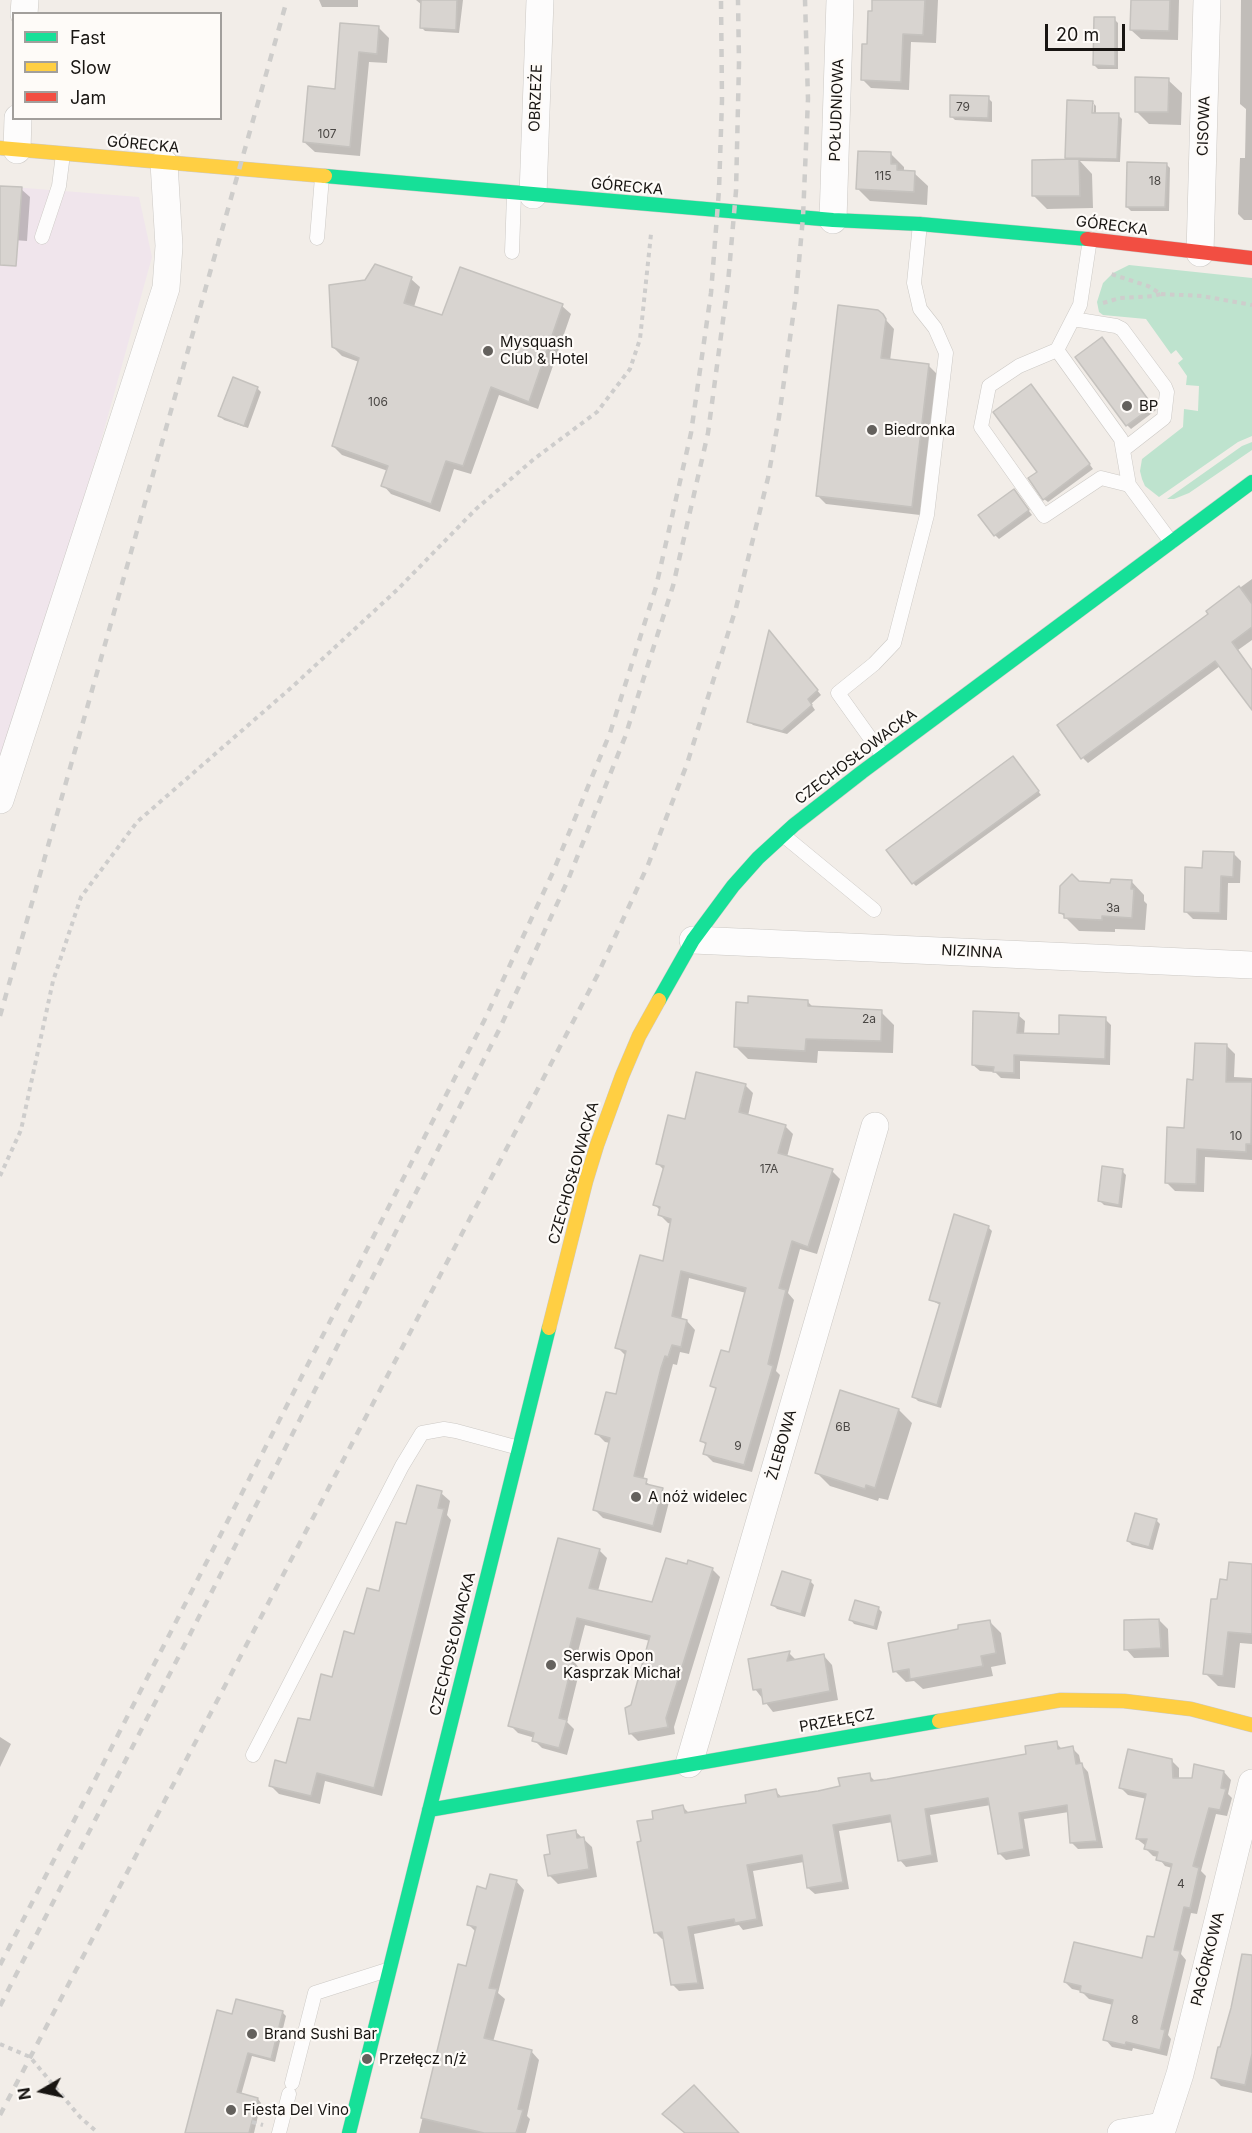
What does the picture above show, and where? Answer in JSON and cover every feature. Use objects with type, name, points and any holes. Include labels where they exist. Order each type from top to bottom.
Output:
[{"type":"street","name":"OBRZEŻE","points":[[524,194],[540,0]]},
{"type":"street","name":"POŁUDNIOWA","points":[[833,220],[840,0]]},
{"type":"street","name":"CISOWA","points":[[1200,253],[1207,0]]},
{"type":"street","points":[[8,149],[17,120]]},
{"type":"street","name":"GÓRECKA","points":[[8,149],[654,206],[833,220],[920,224],[1090,239],[1252,258]]},
{"type":"street","points":[[0,800],[165,288],[169,246],[164,163]]},
{"type":"street","name":"CZECHOSŁOWACKA","points":[[349,2133],[586,1181],[600,1136],[639,1036],[693,940],[733,886],[783,835],[883,756],[1252,482]]},
{"type":"street","name":"NIZINNA","points":[[693,940],[1252,965]]},
{"type":"street","name":"ŻLEBOWA","points":[[689,1764],[875,1126]]},
{"type":"street","name":"PRZEŁĘCZ","points":[[429,1810],[1061,1700],[1124,1701],[1191,1709],[1252,1725]]},
{"type":"street","name":"PAGÓRKOWA","points":[[1161,2130],[1180,2074],[1252,1783]]},
{"type":"street","points":[[1121,2133],[1161,2130]]},
{"type":"lane","points":[[42,237],[59,186],[63,154]]},
{"type":"lane","points":[[317,238],[322,177]]},
{"type":"lane","points":[[512,252],[524,194]]},
{"type":"lane","points":[[883,756],[838,693],[874,664],[894,643],[927,515],[946,353],[935,328],[920,309],[914,283],[920,224]]},
{"type":"lane","points":[[1090,239],[1080,304],[1057,350],[1019,366],[989,386],[981,427],[1044,516],[1101,478],[1129,485]]},
{"type":"lane","points":[[1073,319],[1122,329],[1165,387],[1167,393],[1164,418],[1123,450]]},
{"type":"lane","points":[[1057,350],[1121,439],[1129,485],[1171,542]]},
{"type":"lane","points":[[783,835],[874,910]]},
{"type":"lane","points":[[254,1755],[402,1466],[422,1432],[444,1429],[519,1448]]},
{"type":"lane","points":[[279,2133],[315,1993],[390,1969]]},
{"type":"path","points":[[0,1176],[21,1130],[53,981],[81,897],[137,822],[398,589],[476,509],[534,459],[597,412],[630,369],[640,339],[654,206]]},
{"type":"path","points":[[1111,274],[1148,286],[1161,294]]},
{"type":"path","points":[[1097,305],[1110,300],[1161,294],[1202,296],[1252,305]]},
{"type":"path","points":[[0,2044],[30,2057],[80,2117],[98,2133]]},
{"type":"shaded area","points":[[0,186],[139,197],[152,257],[99,448],[0,770]]},
{"type":"green space","points":[[1129,265],[1252,278],[1252,436],[1238,442],[1159,497],[1145,486],[1140,471],[1142,459],[1183,427],[1184,409],[1198,411],[1199,386],[1186,385],[1187,376],[1178,363],[1183,359],[1176,350],[1171,354],[1146,319],[1103,315],[1099,312],[1097,302],[1103,283],[1113,273]]},
{"type":"green space","points":[[1252,442],[1252,450],[1189,493],[1174,499],[1167,499],[1242,446]]},
{"type":"building","points":[[421,0],[457,0],[456,30],[420,28]]},
{"type":"building","points":[[872,0],[925,0],[923,35],[903,34],[901,82],[861,80],[862,44],[867,44],[868,11],[872,11]]},
{"type":"building","points":[[1131,0],[1170,0],[1169,31],[1130,30]]},
{"type":"building","points":[[1094,17],[1115,17],[1115,66],[1093,65]]},
{"type":"building","points":[[340,23],[379,26],[377,54],[359,52],[350,147],[303,142],[308,86],[335,89]]},
{"type":"building","points":[[1135,77],[1169,78],[1168,112],[1135,112]]},
{"type":"building","points":[[950,95],[989,96],[988,118],[950,117]]},
{"type":"building","points":[[1067,100],[1093,101],[1092,113],[1119,113],[1117,159],[1065,158]]},
{"type":"building","points":[[858,151],[891,152],[891,164],[897,164],[897,170],[915,171],[914,192],[856,189]]},
{"type":"building","points":[[1079,159],[1080,196],[1032,196],[1032,160]]},
{"type":"building","points":[[1127,162],[1167,163],[1165,207],[1126,207]]},
{"type":"building","points":[[0,186],[22,187],[16,266],[0,265]]},
{"type":"building","points":[[375,264],[412,277],[404,303],[442,315],[460,267],[563,304],[529,402],[491,387],[463,466],[446,461],[431,504],[381,486],[388,466],[332,446],[359,358],[332,347],[329,285],[365,280]]},
{"type":"building","name":"Biedronka","points":[[838,305],[878,310],[883,314],[886,319],[881,358],[929,364],[912,507],[816,496]]},
{"type":"building","points":[[1102,337],[1153,406],[1126,426],[1075,357]]},
{"type":"building","points":[[233,377],[258,387],[244,426],[218,416]]},
{"type":"building","points":[[1031,384],[1090,464],[1043,500],[1028,478],[1037,472],[993,412]]},
{"type":"building","points":[[1014,489],[1029,510],[994,536],[978,515]]},
{"type":"building","points":[[1239,586],[1252,604],[1252,627],[1232,642],[1252,670],[1252,710],[1215,661],[1081,759],[1057,725],[1208,614],[1206,611]]},
{"type":"building","points":[[769,630],[818,690],[808,699],[812,705],[782,731],[747,722]]},
{"type":"building","points":[[1013,756],[1039,791],[912,884],[886,850]]},
{"type":"building","points":[[1203,851],[1234,852],[1233,877],[1221,876],[1220,913],[1184,912],[1185,867],[1202,868]]},
{"type":"building","points":[[1072,874],[1079,881],[1110,883],[1111,879],[1132,880],[1131,889],[1134,889],[1132,918],[1102,916],[1102,920],[1064,918],[1064,914],[1059,913],[1060,886]]},
{"type":"building","points":[[748,996],[808,1000],[808,1006],[882,1010],[881,1041],[806,1039],[805,1051],[734,1047],[736,1002],[748,1003]]},
{"type":"building","points":[[973,1011],[1019,1013],[1017,1033],[1059,1034],[1059,1015],[1106,1017],[1105,1059],[1014,1055],[1014,1073],[993,1072],[994,1067],[972,1065]]},
{"type":"building","points":[[1195,1043],[1227,1044],[1226,1082],[1252,1082],[1251,1144],[1246,1144],[1246,1152],[1197,1149],[1196,1184],[1165,1183],[1167,1127],[1184,1128],[1187,1079],[1193,1080]]},
{"type":"building","points":[[696,1072],[746,1084],[739,1112],[786,1125],[778,1153],[833,1169],[808,1247],[792,1241],[779,1288],[786,1290],[768,1364],[773,1366],[744,1465],[703,1454],[706,1443],[700,1441],[716,1388],[710,1386],[721,1350],[729,1352],[746,1288],[681,1271],[672,1316],[687,1320],[681,1347],[672,1345],[668,1357],[665,1356],[634,1476],[647,1479],[646,1484],[663,1488],[653,1526],[593,1510],[610,1438],[595,1434],[606,1392],[616,1394],[626,1351],[615,1348],[640,1255],[663,1261],[671,1219],[658,1215],[660,1207],[653,1205],[664,1166],[656,1164],[668,1115],[685,1119]]},
{"type":"building","points":[[1102,1166],[1123,1169],[1119,1205],[1098,1201]]},
{"type":"building","points":[[954,1214],[989,1226],[937,1405],[912,1397],[940,1303],[929,1300]]},
{"type":"building","points":[[840,1390],[899,1409],[875,1488],[866,1485],[865,1489],[815,1473]]},
{"type":"building","points":[[417,1485],[442,1491],[438,1508],[444,1509],[374,1788],[317,1773],[311,1796],[269,1786],[275,1760],[286,1763],[298,1718],[310,1720],[321,1674],[332,1677],[344,1631],[354,1634],[367,1588],[379,1591],[396,1522],[406,1524]]},
{"type":"building","points":[[1135,1513],[1157,1519],[1149,1547],[1127,1541]]},
{"type":"building","points":[[558,1538],[600,1549],[589,1588],[652,1602],[666,1558],[687,1564],[688,1560],[713,1568],[666,1718],[668,1727],[629,1734],[625,1708],[631,1705],[650,1636],[577,1618],[567,1658],[573,1660],[559,1718],[567,1720],[559,1748],[532,1741],[534,1733],[508,1726]]},
{"type":"building","points":[[1229,1562],[1252,1564],[1252,1634],[1228,1632],[1223,1676],[1203,1674],[1211,1599],[1217,1599],[1220,1579],[1227,1580]]},
{"type":"building","points":[[782,1571],[811,1580],[801,1614],[771,1605]]},
{"type":"building","points":[[855,1600],[879,1607],[874,1627],[849,1620]]},
{"type":"building","points":[[1159,1619],[1161,1648],[1124,1650],[1124,1620]]},
{"type":"building","points":[[990,1620],[996,1653],[981,1656],[983,1666],[910,1679],[909,1669],[893,1672],[888,1643],[958,1629],[958,1625]]},
{"type":"building","points":[[790,1651],[787,1661],[824,1654],[830,1691],[763,1704],[761,1689],[753,1690],[748,1659]]},
{"type":"building","points":[[1057,1741],[1058,1749],[1073,1746],[1076,1764],[1082,1763],[1097,1841],[1070,1843],[1067,1805],[1019,1813],[1024,1849],[998,1854],[988,1798],[925,1809],[932,1855],[916,1858],[898,1861],[890,1815],[833,1825],[843,1882],[807,1888],[802,1855],[747,1865],[757,1919],[735,1923],[734,1919],[688,1927],[698,1983],[671,1985],[662,1932],[654,1933],[637,1842],[641,1841],[637,1821],[653,1819],[652,1811],[683,1805],[685,1813],[746,1803],[745,1795],[776,1789],[778,1797],[818,1791],[840,1786],[838,1778],[870,1773],[871,1781],[887,1779],[1026,1754],[1025,1746]]},
{"type":"building","points":[[1128,1749],[1172,1759],[1173,1778],[1192,1778],[1194,1764],[1224,1771],[1221,1788],[1226,1789],[1220,1810],[1209,1808],[1193,1866],[1199,1868],[1190,1908],[1184,1907],[1174,1950],[1180,1951],[1161,2029],[1165,2030],[1160,2050],[1126,2042],[1125,2045],[1103,2040],[1113,2000],[1080,1992],[1081,1986],[1064,1982],[1074,1942],[1142,1958],[1147,1936],[1154,1937],[1172,1864],[1156,1860],[1158,1852],[1144,1849],[1147,1839],[1136,1839],[1146,1794],[1119,1788]]},
{"type":"building","points":[[576,1830],[577,1838],[584,1837],[589,1869],[548,1876],[544,1855],[550,1854],[547,1835]]},
{"type":"building","points":[[490,1874],[517,1880],[489,1988],[497,1989],[484,2038],[532,2050],[518,2109],[523,2110],[516,2133],[484,2133],[421,2118],[458,1964],[466,1966],[476,1927],[467,1925],[477,1886],[486,1889]]},
{"type":"building","points":[[1242,1954],[1252,1955],[1252,2054],[1245,2085],[1211,2078],[1231,2008]]},
{"type":"building","points":[[236,1999],[283,2011],[271,2059],[248,2053],[237,2092],[258,2098],[249,2133],[185,2133],[217,2010],[232,2014]]},
{"type":"building","points":[[694,2085],[739,2133],[685,2133],[662,2114]]},
{"type":"railway","points":[[0,1016],[287,0]]},
{"type":"railway","points":[[0,1965],[484,1021],[553,872],[610,733],[656,587],[691,433],[711,293],[719,190],[722,100],[721,0]]},
{"type":"railway","points":[[0,2006],[499,1030],[568,880],[625,737],[673,586],[708,433],[728,283],[736,191],[738,0]]},
{"type":"railway","points":[[0,2115],[597,976],[648,865],[687,764],[736,608],[768,478],[779,417],[796,295],[803,217],[808,99],[805,0]]},
{"type":"traffic: fast","points":[[325,176],[833,220],[920,224],[1087,239]]},
{"type":"traffic: fast","points":[[659,1000],[693,940],[733,886],[758,858],[794,825],[1252,482]]},
{"type":"traffic: fast","points":[[349,2133],[549,1328]]},
{"type":"traffic: fast","points":[[429,1810],[939,1721]]},
{"type":"traffic: slow","points":[[0,148],[325,176]]},
{"type":"traffic: slow","points":[[549,1328],[597,1145],[639,1036],[659,1000]]},
{"type":"traffic: slow","points":[[939,1721],[1061,1700],[1124,1701],[1191,1709],[1252,1725]]},
{"type":"traffic: jam","points":[[1087,239],[1252,258]]},
{"type":"place","name":"Mysquash Club & Hotel","points":[[488,351]]},
{"type":"place","name":"BP","points":[[1127,406]]},
{"type":"place","name":"Biedronka","points":[[872,430]]},
{"type":"place","name":"A nóż widelec","points":[[636,1497]]},
{"type":"place","name":"Serwis Opon Kasprzak Michał","points":[[551,1665]]},
{"type":"place","name":"Brand Sushi Bar","points":[[252,2034]]},
{"type":"place","name":"Przełęcz n/ż","points":[[367,2059]]},
{"type":"place","name":"Fiesta Del Vino","points":[[231,2110]]}]
